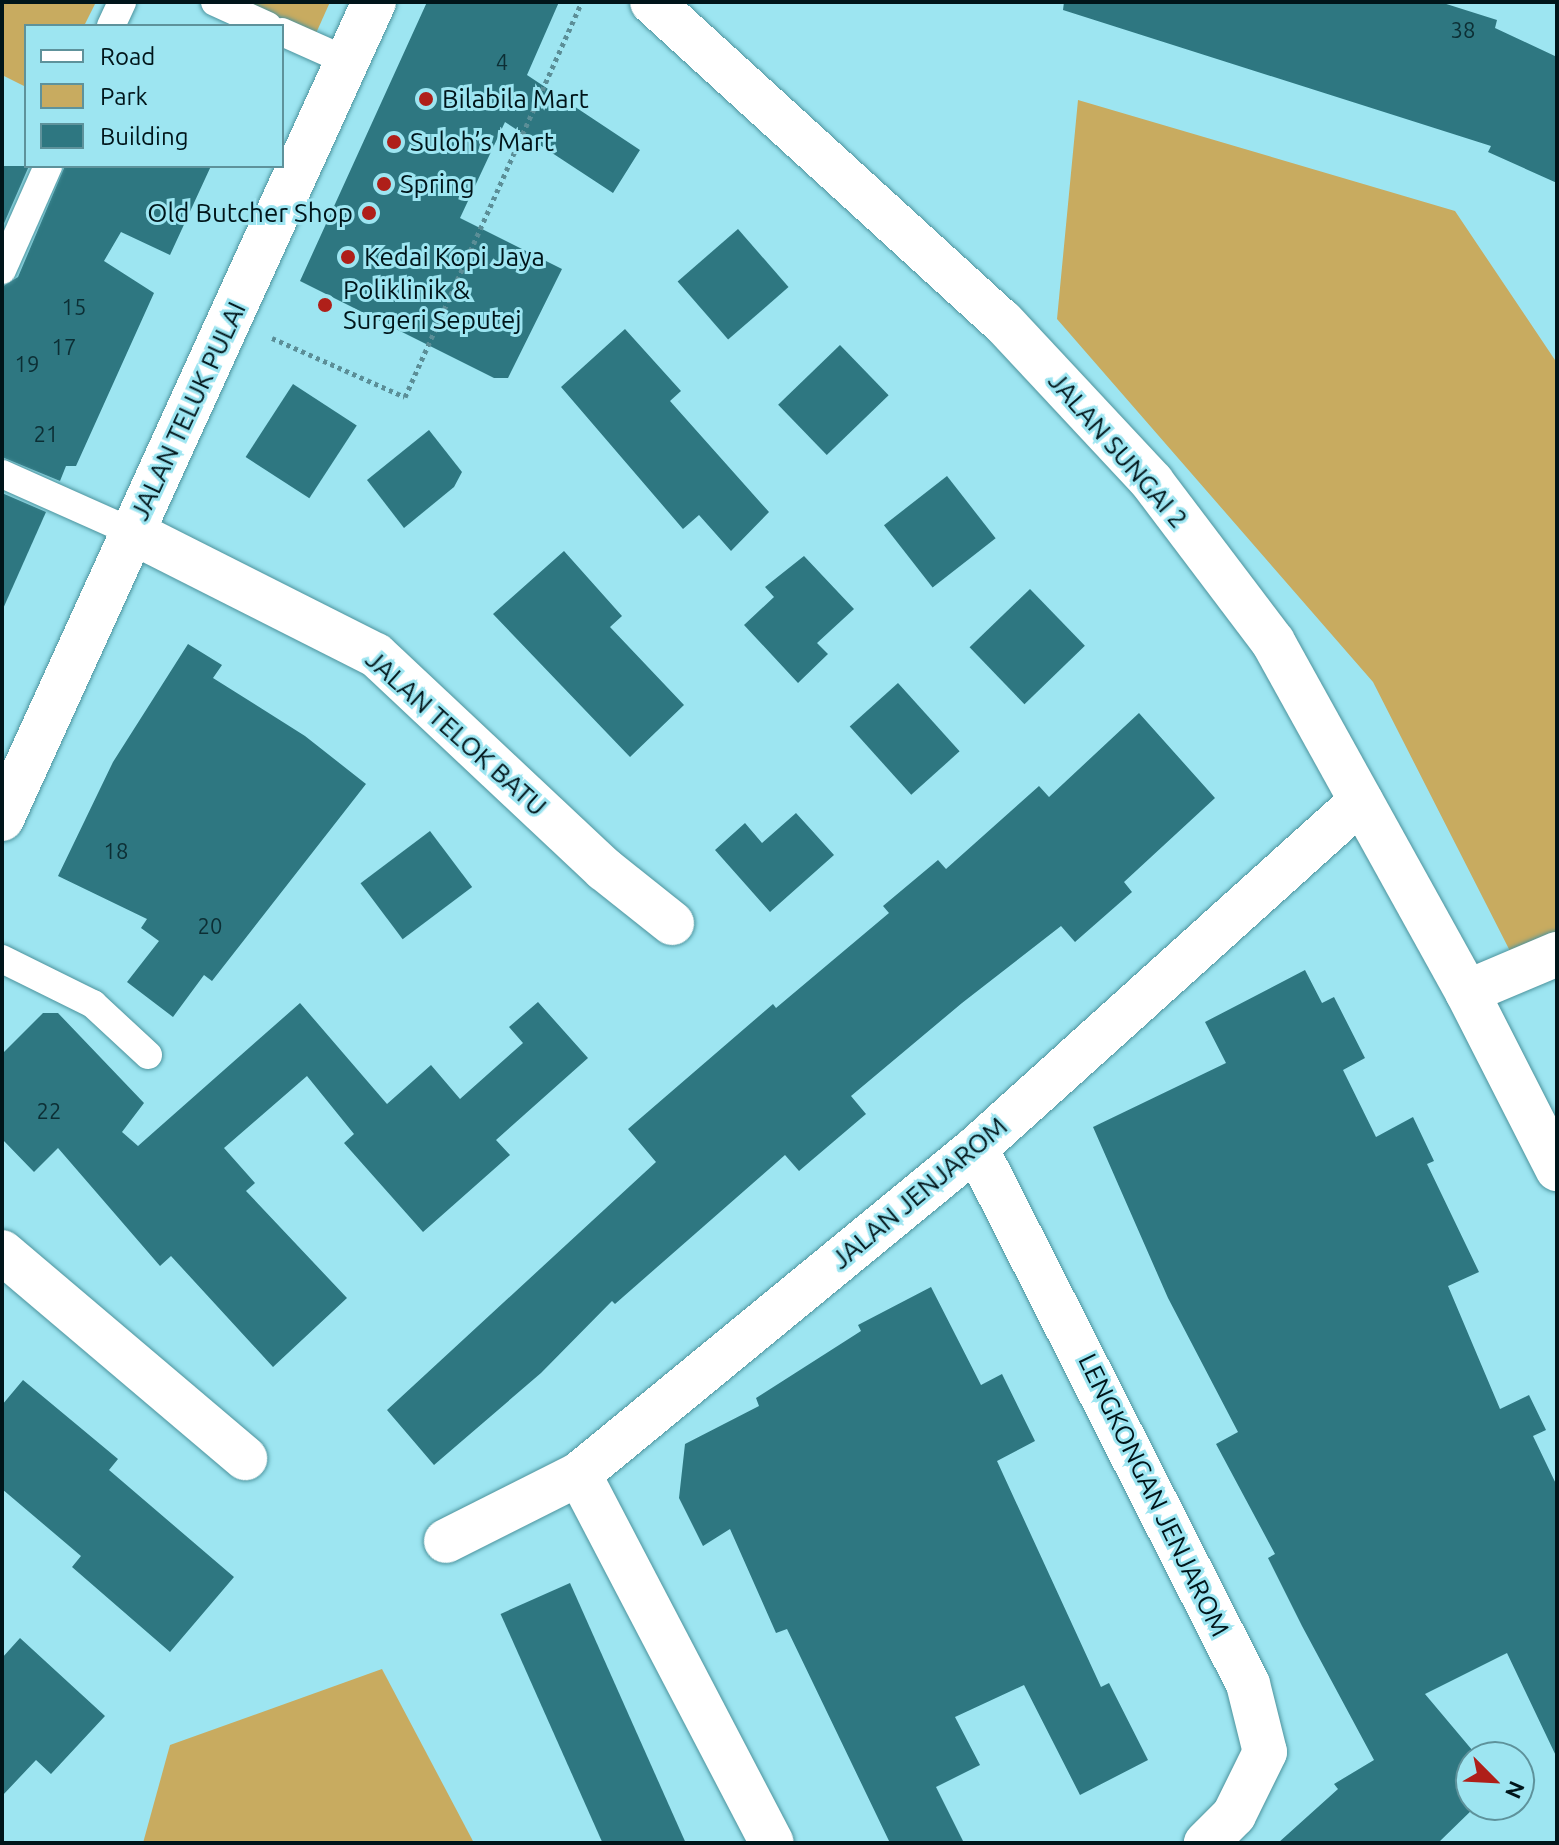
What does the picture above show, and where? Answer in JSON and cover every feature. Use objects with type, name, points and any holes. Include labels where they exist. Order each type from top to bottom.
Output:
[{"type":"street","name":"JALAN TELUK PULAI","points":[[2,819],[374,2]]},
{"type":"street","name":"JALAN SUNGAI 2","points":[[652,2],[1003,322],[1152,482],[1273,642],[1467,992],[1557,1169]]},
{"type":"street","name":"JALAN TELOK BATU","points":[[132,532],[376,655],[604,869],[672,923]]},
{"type":"street","name":"JALAN JENJAROM","points":[[446,1541],[579,1474],[976,1148],[1361,801]]},
{"type":"street","points":[[1467,992],[1557,954]]},
{"type":"street","name":"LENGKONGAN JENJAROM","points":[[976,1148],[1248,1684],[1265,1752],[1234,1815],[1206,1843]]},
{"type":"street","points":[[2,1252],[245,1458]]},
{"type":"street","points":[[579,1474],[772,1843]]},
{"type":"lane","points":[[112,24],[122,2]]},
{"type":"lane","points":[[215,2],[264,24]]},
{"type":"lane","points":[[284,33],[347,61]]},
{"type":"lane","points":[[2,270],[47,168]]},
{"type":"lane","points":[[2,474],[132,532]]},
{"type":"lane","points":[[2,959],[93,1004],[148,1055]]},
{"type":"path","points":[[231,319],[405,397],[582,2]]},
{"type":"green space","points":[[2,2],[96,2],[85,24],[24,24],[24,86],[2,75]]},
{"type":"green space","points":[[233,2],[330,2],[313,40]]},
{"type":"green space","points":[[1078,100],[1455,211],[1557,363],[1557,938],[1510,951],[1373,682],[1057,319]]},
{"type":"green space","points":[[382,1669],[474,1843],[143,1843],[170,1745]]},
{"type":"building","points":[[427,2],[559,2],[527,75],[640,150],[613,193],[505,122],[460,218],[562,269],[508,378],[494,378],[300,281]]},
{"type":"building","points":[[1064,2],[1440,2],[1497,20],[1495,28],[1557,57],[1557,183],[1488,152],[1491,146],[1063,10]]},
{"type":"building","points":[[2,166],[24,166],[28,168],[2,228]]},
{"type":"building","points":[[64,168],[210,168],[170,255],[121,232],[104,261],[154,293],[76,466],[66,466],[60,481],[2,457],[2,287],[18,277]]},
{"type":"building","points":[[738,229],[789,287],[728,340],[678,281]]},
{"type":"building","points":[[625,329],[681,391],[670,401],[769,512],[731,551],[699,515],[683,529],[561,387]]},
{"type":"building","points":[[840,345],[889,395],[827,455],[778,405]]},
{"type":"building","points":[[293,384],[357,425],[309,498],[246,457]]},
{"type":"building","points":[[429,430],[462,472],[454,487],[404,528],[367,480]]},
{"type":"building","points":[[947,476],[996,538],[933,588],[884,525]]},
{"type":"building","points":[[2,493],[46,512],[2,611]]},
{"type":"building","points":[[564,551],[622,616],[610,627],[684,705],[630,757],[493,614]]},
{"type":"building","points":[[804,556],[854,609],[817,643],[828,654],[798,683],[744,625],[774,597],[765,587]]},
{"type":"building","points":[[1030,589],[1085,646],[1024,704],[970,647]]},
{"type":"building","points":[[188,644],[222,665],[213,678],[305,736],[366,784],[212,981],[204,975],[173,1017],[127,982],[159,941],[141,928],[147,919],[58,876],[113,762]]},
{"type":"building","points":[[898,683],[960,751],[911,795],[850,726]]},
{"type":"building","points":[[1139,713],[1215,798],[1124,882],[1132,892],[1075,942],[1061,926],[962,1003],[851,1096],[866,1114],[799,1171],[785,1155],[615,1304],[612,1301],[541,1373],[434,1465],[387,1410],[656,1162],[628,1129],[773,1004],[776,1008],[889,913],[883,906],[938,860],[946,869],[1039,786],[1049,797]]},
{"type":"building","points":[[796,813],[834,855],[770,912],[715,850],[745,823],[762,843]]},
{"type":"building","points":[[430,831],[472,887],[403,939],[361,883]]},
{"type":"building","points":[[1305,970],[1322,1003],[1334,997],[1365,1058],[1343,1070],[1376,1137],[1413,1117],[1434,1161],[1427,1164],[1479,1272],[1448,1286],[1500,1409],[1529,1395],[1546,1430],[1533,1436],[1557,1486],[1557,1758],[1507,1653],[1425,1694],[1465,1741],[1455,1741],[1455,1821],[1461,1821],[1438,1843],[1278,1843],[1338,1789],[1334,1784],[1374,1760],[1268,1558],[1275,1554],[1216,1444],[1238,1432],[1168,1298],[1093,1127],[1226,1063],[1205,1022]]},
{"type":"building","points":[[538,1002],[588,1058],[496,1140],[510,1155],[423,1232],[344,1143],[354,1134],[307,1076],[224,1148],[255,1183],[246,1191],[347,1298],[273,1367],[171,1256],[160,1266],[58,1148],[34,1172],[2,1139],[2,1054],[43,1013],[58,1013],[144,1103],[122,1132],[138,1146],[300,1003],[387,1104],[431,1065],[460,1099],[523,1043],[509,1027]]},
{"type":"building","points":[[931,1287],[981,1385],[1002,1374],[1035,1441],[997,1461],[1101,1687],[1109,1683],[1148,1760],[1080,1795],[1024,1685],[955,1717],[980,1765],[936,1787],[964,1843],[890,1843],[787,1629],[776,1633],[730,1529],[703,1546],[679,1498],[685,1444],[759,1406],[756,1398],[861,1331],[858,1325]]},
{"type":"building","points":[[23,1380],[118,1459],[109,1470],[234,1577],[170,1652],[72,1567],[81,1556],[2,1489],[2,1405]]},
{"type":"building","points":[[570,1583],[686,1843],[603,1843],[501,1614]]},
{"type":"building","points":[[20,1638],[105,1716],[51,1774],[36,1760],[2,1796],[2,1658]]},
{"type":"place","name":"Bilabila Mart","points":[[426,99]]},
{"type":"place","name":"Suloh’s Mart","points":[[394,142]]},
{"type":"place","name":"Spring","points":[[384,184]]},
{"type":"place","name":"Old Butcher Shop","points":[[369,213]]},
{"type":"place","name":"Kedai Kopi Jaya","points":[[348,257]]},
{"type":"place","name":"Poliklinik & Surgeri Seputej","points":[[325,305]]}]
